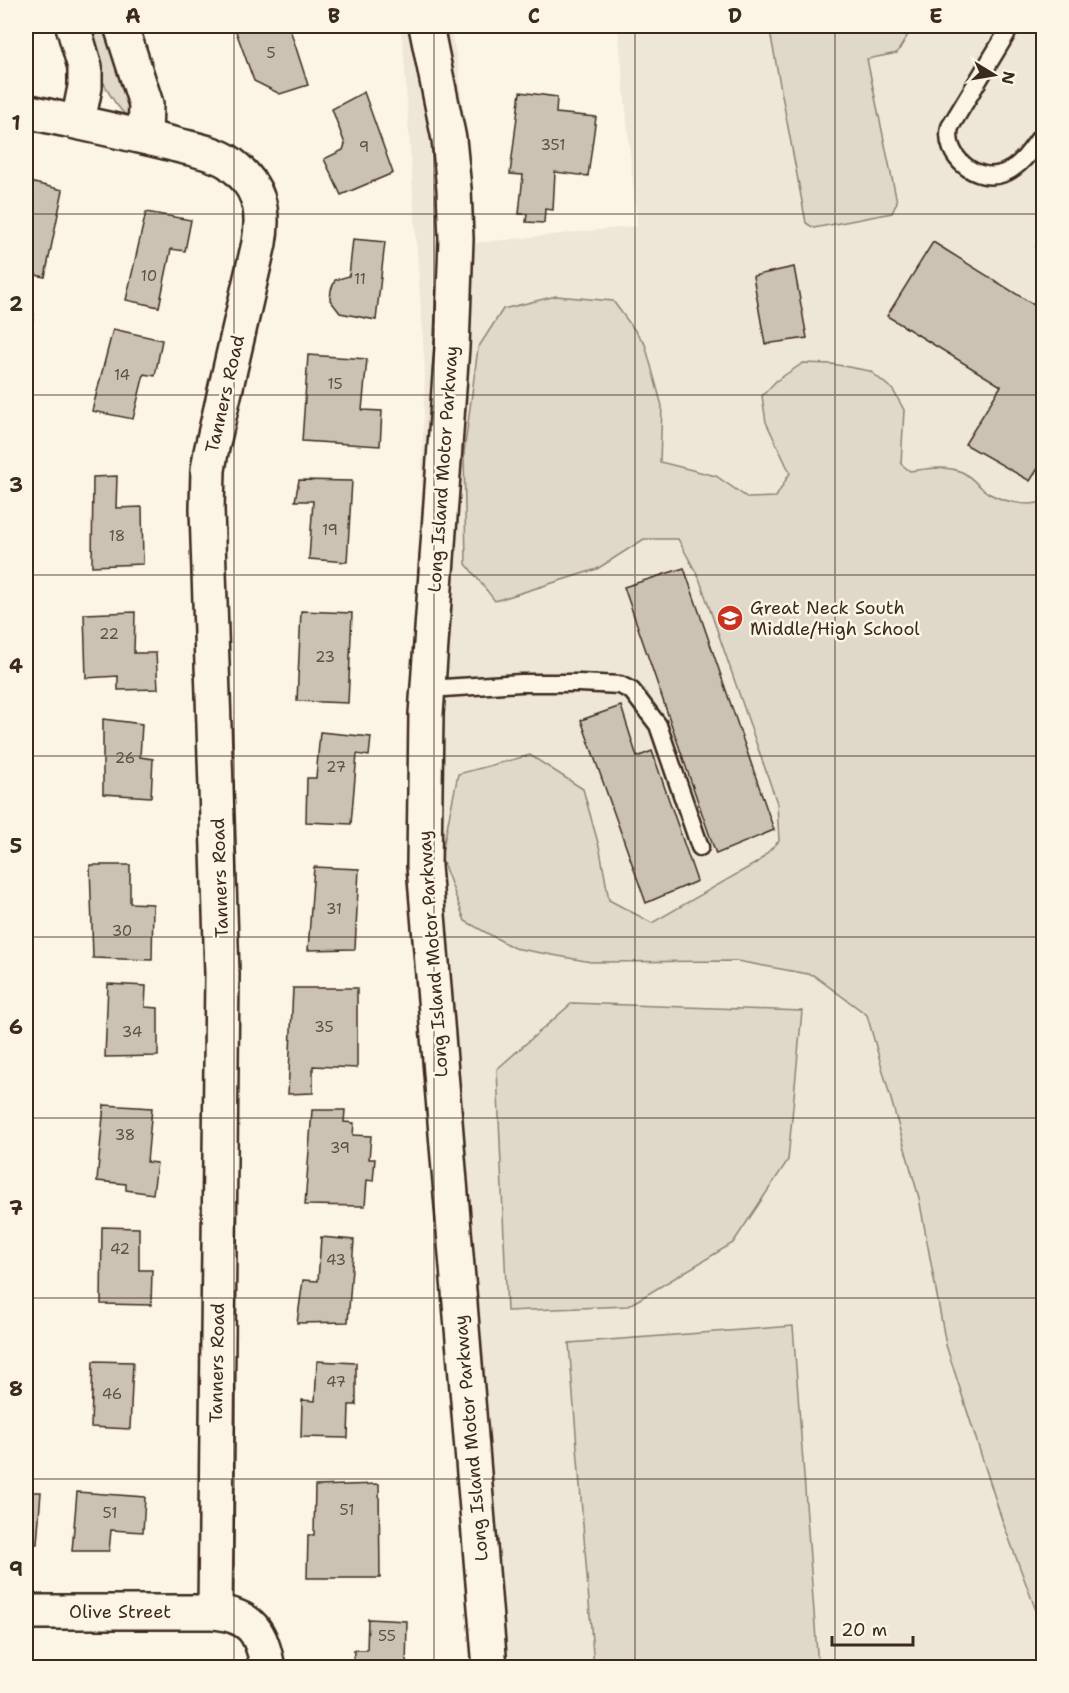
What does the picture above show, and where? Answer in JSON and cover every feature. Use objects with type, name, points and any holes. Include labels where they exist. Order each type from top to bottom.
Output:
[{"type":"street","points":[[73,26],[85,67],[85,87],[78,122]]},
{"type":"street","points":[[26,111],[145,137],[146,104],[121,26]]},
{"type":"street","name":"Long Island Motor Parkway","points":[[426,26],[449,139],[456,240],[452,347],[428,689],[424,866],[490,1668]]},
{"type":"street","name":"Tanners Road","points":[[145,137],[227,161],[250,183],[262,211],[259,243],[216,431],[208,479],[223,995],[214,1612]]},
{"type":"street","name":"Olive Street","points":[[26,1612],[214,1612]]},
{"type":"street","points":[[214,1612],[235,1615],[253,1626],[264,1649],[268,1668]]},
{"type":"lane","points":[[1011,26],[950,128],[948,138],[950,148],[963,164],[983,175],[995,176],[1006,173],[1017,165],[1028,155],[1044,132]]},
{"type":"lane","points":[[428,689],[521,683],[579,683],[620,686],[632,691],[658,725],[700,847]]},
{"type":"shaded area","points":[[84,26],[113,26],[131,95],[128,117],[119,108],[106,87]]},
{"type":"shaded area","name":"Great Neck South Middle/High School","points":[[400,26],[450,26],[458,64],[475,215],[476,243],[637,226],[618,26],[1043,26],[1043,1667],[476,1667],[410,865],[425,371]]},
{"type":"shaded area","points":[[769,26],[907,26],[909,33],[897,53],[867,59],[897,202],[892,213],[814,228],[806,223]]},
{"type":"shaded area","points":[[556,296],[613,301],[645,344],[662,406],[660,462],[716,476],[748,498],[776,497],[790,473],[766,422],[762,396],[776,381],[803,363],[832,364],[870,371],[893,390],[904,410],[901,464],[910,471],[936,468],[956,470],[966,474],[988,493],[1001,499],[1023,504],[1043,501],[1043,1629],[1002,1520],[946,1345],[919,1198],[867,1015],[813,975],[737,961],[591,962],[514,948],[465,921],[441,857],[458,774],[530,755],[583,789],[600,850],[609,900],[652,923],[758,862],[779,841],[777,803],[699,578],[678,539],[644,539],[597,569],[495,601],[466,564],[464,453],[478,348],[503,309]]},
{"type":"shaded area","points":[[572,1003],[802,1011],[788,1160],[733,1243],[628,1306],[507,1311],[497,1069]]},
{"type":"shaded area","points":[[793,1326],[818,1667],[594,1667],[569,1343]]},
{"type":"building","points":[[234,26],[289,26],[308,85],[280,94],[254,81]]},
{"type":"building","points":[[364,92],[393,173],[341,195],[324,159],[343,150],[345,144],[332,109]]},
{"type":"building","points":[[520,92],[557,97],[556,113],[596,117],[588,176],[555,172],[553,210],[545,209],[544,223],[526,222],[527,214],[519,214],[523,175],[510,174]]},
{"type":"building","points":[[26,181],[63,190],[45,277],[26,273]]},
{"type":"building","points":[[146,212],[191,220],[185,251],[171,249],[159,307],[126,300]]},
{"type":"building","points":[[1044,235],[1044,251],[1036,247]]},
{"type":"building","points":[[353,239],[385,242],[376,320],[340,313],[330,300],[335,280],[349,276]]},
{"type":"building","points":[[933,242],[1034,305],[1044,290],[1044,459],[1030,481],[965,444],[1001,386],[887,316]]},
{"type":"building","points":[[794,267],[807,338],[765,344],[753,276]]},
{"type":"building","points":[[26,312],[34,314],[26,349]]},
{"type":"building","points":[[113,329],[162,340],[155,376],[144,374],[133,419],[92,411]]},
{"type":"building","points":[[308,355],[367,359],[362,410],[382,411],[380,446],[302,441]]},
{"type":"building","points":[[117,476],[116,508],[142,507],[143,564],[92,566],[93,477]]},
{"type":"building","points":[[299,480],[352,481],[347,562],[309,559],[313,501],[295,501]]},
{"type":"building","points":[[684,568],[774,830],[716,854],[624,587]]},
{"type":"building","points":[[301,611],[352,613],[348,703],[297,701]]},
{"type":"building","points":[[135,612],[134,653],[156,653],[158,689],[118,690],[118,676],[86,678],[84,614]]},
{"type":"building","points":[[621,706],[637,757],[652,751],[697,881],[646,903],[581,720]]},
{"type":"building","points":[[103,719],[142,724],[140,757],[153,759],[151,797],[103,794]]},
{"type":"building","points":[[26,721],[29,721],[31,793],[26,793]]},
{"type":"building","points":[[320,732],[371,737],[369,756],[357,754],[351,824],[306,822],[307,778],[316,778]]},
{"type":"building","points":[[90,865],[130,865],[130,903],[153,904],[152,960],[93,958]]},
{"type":"building","points":[[314,867],[359,869],[355,949],[308,950]]},
{"type":"building","points":[[108,984],[146,986],[145,1007],[158,1008],[158,1056],[105,1057]]},
{"type":"building","points":[[293,988],[357,988],[357,1068],[313,1066],[313,1093],[288,1094]]},
{"type":"building","points":[[104,1105],[152,1108],[147,1162],[157,1163],[153,1194],[126,1190],[126,1184],[97,1181]]},
{"type":"building","points":[[312,1110],[345,1110],[344,1122],[354,1123],[353,1135],[371,1136],[369,1159],[375,1159],[373,1181],[367,1180],[365,1206],[305,1205]]},
{"type":"building","points":[[26,1223],[27,1223],[26,1300]]},
{"type":"building","points":[[102,1227],[139,1228],[139,1270],[152,1270],[151,1305],[101,1304]]},
{"type":"building","points":[[321,1237],[354,1240],[348,1322],[297,1323],[303,1280],[318,1281]]},
{"type":"building","points":[[93,1361],[133,1362],[130,1429],[91,1427]]},
{"type":"building","points":[[317,1361],[356,1363],[356,1405],[349,1405],[348,1438],[301,1437],[302,1400],[315,1401]]},
{"type":"building","points":[[379,1484],[380,1578],[307,1578],[308,1535],[314,1535],[315,1486]]},
{"type":"building","points":[[26,1492],[41,1492],[37,1544],[26,1543]]},
{"type":"building","points":[[77,1492],[145,1497],[143,1532],[111,1530],[109,1551],[72,1551]]},
{"type":"building","points":[[368,1619],[407,1621],[406,1668],[353,1668],[354,1650],[367,1650]]},
{"type":"place","name":"Great Neck South Middle/High School","points":[[730,618]]}]
